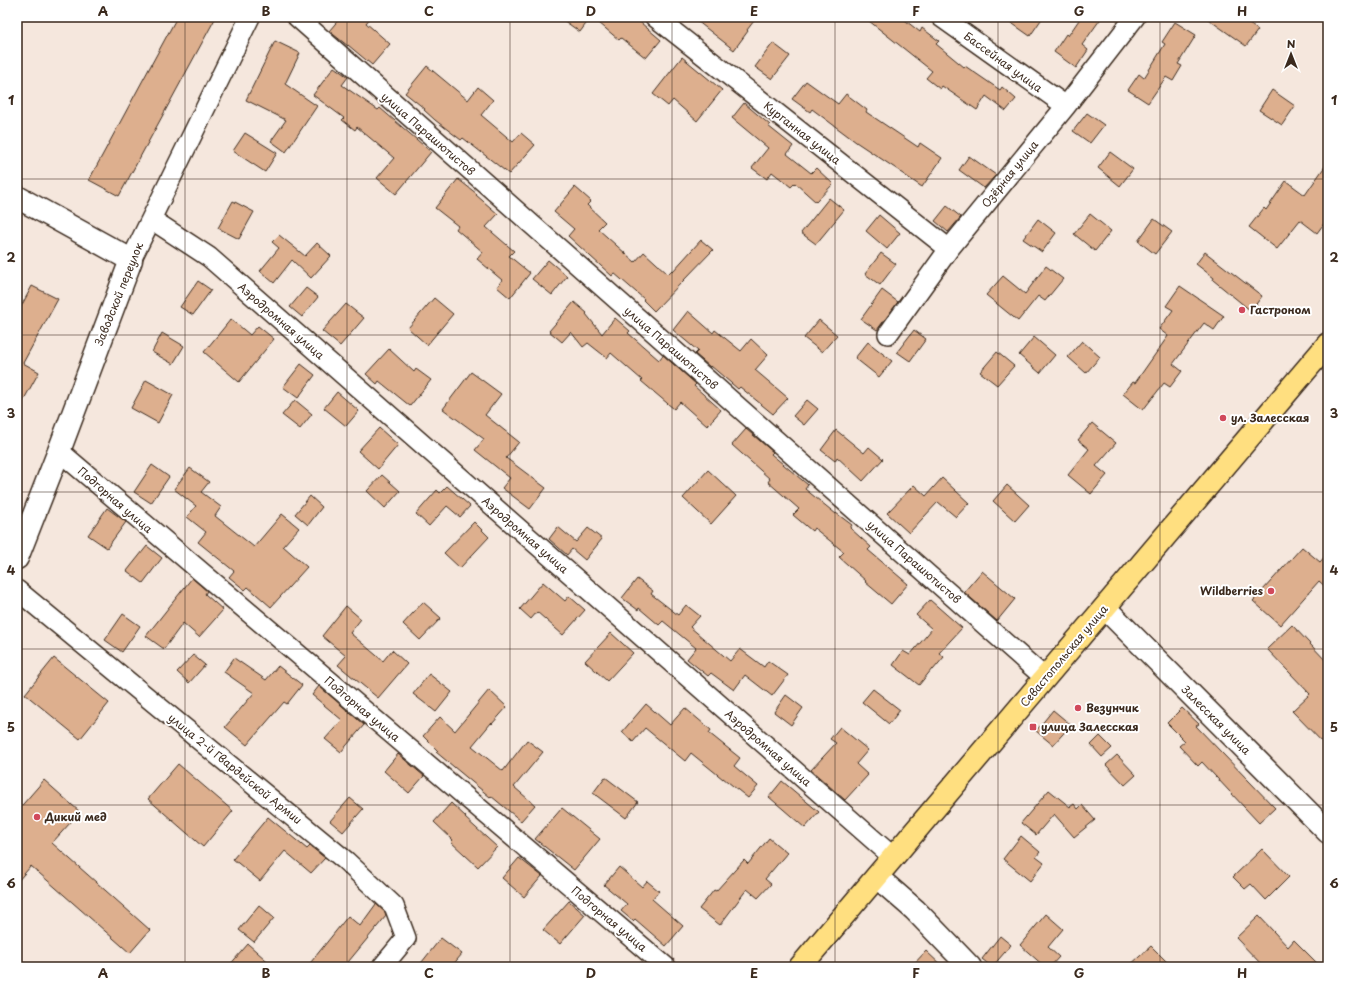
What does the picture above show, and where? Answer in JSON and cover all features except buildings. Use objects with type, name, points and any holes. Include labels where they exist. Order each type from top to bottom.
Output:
[{"type":"main road","name":"Севастопольская улица","points":[[800,967],[1328,344]]},
{"type":"street","name":"Заводской переулок","points":[[17,558],[131,260],[250,17]]},
{"type":"street","name":"улица Парашютистов","points":[[297,17],[1045,678]]},
{"type":"street","name":"Курганная улица","points":[[656,17],[949,249]]},
{"type":"street","name":"Бассейная улица","points":[[941,17],[1066,106]]},
{"type":"street","name":"Озёрная улица","points":[[888,334],[949,249],[1066,106],[1135,17]]},
{"type":"street","points":[[17,198],[131,260]]},
{"type":"street","name":"Аэродромная улица","points":[[151,219],[209,257],[893,857]]},
{"type":"street","name":"Подгорная улица","points":[[59,451],[666,967]]},
{"type":"street","name":"улица 2-й Гвардейской Армии","points":[[17,590],[346,861],[394,906],[406,938],[382,967]]},
{"type":"street","name":"Залесская улица","points":[[1105,608],[1328,832]]},
{"type":"street","points":[[877,877],[915,910],[970,967]]},
{"type":"place","name":"Гастроном","points":[[1242,310]]},
{"type":"place","name":"ул. Залесская","points":[[1223,418]]},
{"type":"place","name":"Wildberries","points":[[1271,591]]},
{"type":"place","name":"Везунчик","points":[[1078,708]]},
{"type":"place","name":"улица Залесская","points":[[1033,727]]},
{"type":"place","name":"Дикий мед","points":[[37,817]]}]
